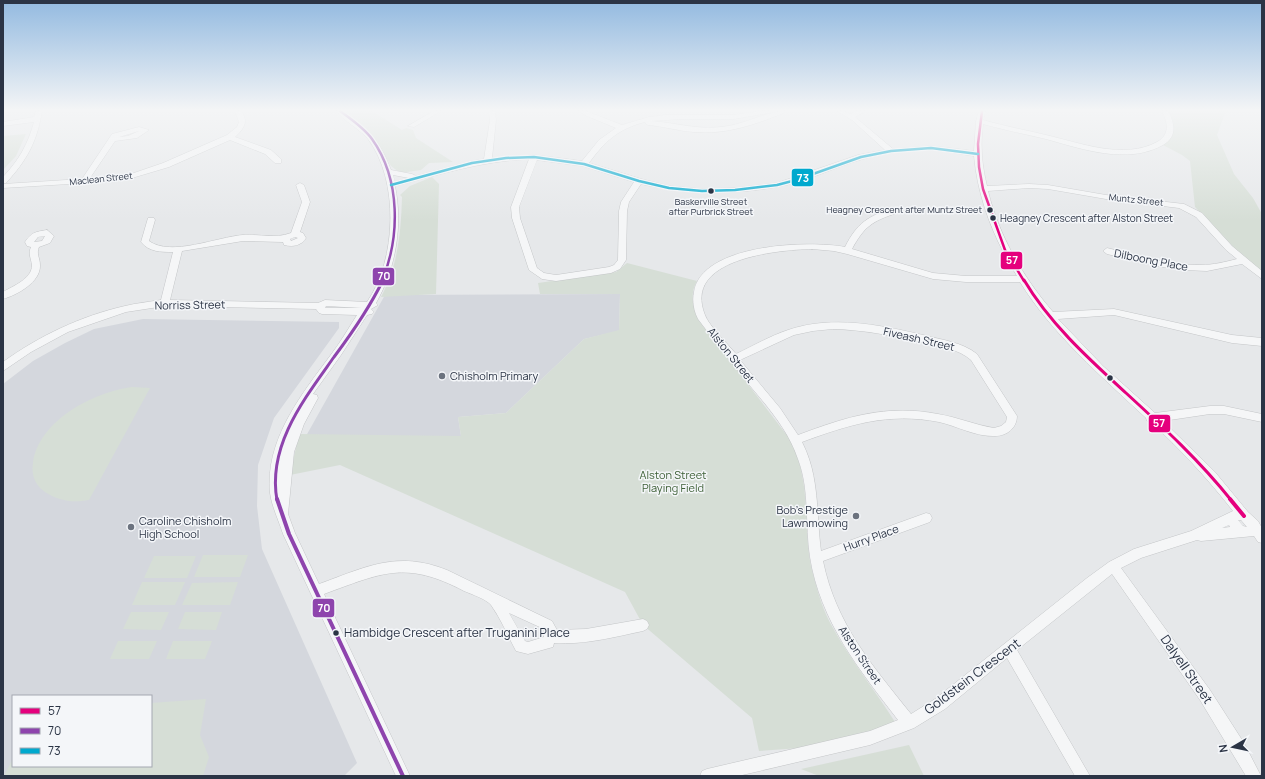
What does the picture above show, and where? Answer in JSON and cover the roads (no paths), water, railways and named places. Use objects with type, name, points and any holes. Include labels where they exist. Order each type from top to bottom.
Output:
[{"type":"street","points":[[3,181],[22,160],[30,147]]},
{"type":"street","points":[[84,181],[107,147]]},
{"type":"street","name":"Maclean Street","points":[[3,186],[117,179],[146,172],[205,147]]},
{"type":"street","points":[[256,147],[268,152],[278,161]]},
{"type":"street","points":[[377,147],[385,162],[393,196],[394,220],[389,260],[370,306],[304,400],[290,424],[283,442],[278,465],[276,489],[277,499],[283,512],[289,534],[402,776]]},
{"type":"street","points":[[488,160],[490,147]]},
{"type":"street","points":[[584,164],[596,147]]},
{"type":"street","points":[[886,147],[891,152]]},
{"type":"street","points":[[978,147],[978,156],[983,189],[998,236],[1021,280],[1049,316],[1073,343],[1151,418],[1157,427],[1182,448],[1223,492],[1236,517],[1262,546]]},
{"type":"street","points":[[1091,147],[1134,151],[1147,147]]},
{"type":"street","points":[[391,183],[488,160],[534,158],[584,164],[669,188],[702,191],[756,188],[796,180],[861,157],[891,152],[918,150],[978,156]]},
{"type":"street","points":[[534,158],[516,203],[516,218],[533,270],[536,274],[548,278],[604,272],[621,264],[623,211],[625,202],[640,181]]},
{"type":"street","points":[[387,172],[413,178]]},
{"type":"street","points":[[393,196],[401,187],[413,178]]},
{"type":"street","points":[[151,220],[145,237],[145,242],[147,245],[156,248],[178,250],[236,239],[286,238],[288,244],[298,242],[302,236],[295,234],[306,202],[300,185]]},
{"type":"street","name":"Muntz Street","points":[[983,189],[1029,186],[1048,187],[1106,197],[1182,206],[1199,215],[1229,248],[1262,276]]},
{"type":"street","points":[[847,252],[861,226],[876,216],[894,211]]},
{"type":"street","points":[[3,296],[23,284],[35,273],[36,268],[33,252],[36,245]]},
{"type":"street","name":"Alston Street","points":[[908,723],[864,665],[846,638],[829,604],[822,584],[816,558],[809,479],[804,459],[796,440],[781,418],[701,317],[697,307],[696,297],[698,289],[704,278],[722,263],[748,254],[807,246],[834,248],[934,276],[960,279],[1021,280]]},
{"type":"street","points":[[165,303],[178,250]]},
{"type":"street","name":"Dilboong Place","points":[[1107,251],[1180,267],[1213,267],[1243,261]]},
{"type":"street","name":"Norriss Street","points":[[3,367],[7,358],[46,339],[85,322],[125,309],[165,303],[319,306],[322,311],[370,306]]},
{"type":"street","points":[[1049,316],[1114,312],[1232,339],[1262,342]]},
{"type":"street","name":"Fiveash Street","points":[[734,359],[776,339],[810,328],[848,325],[877,328],[957,347],[968,352],[974,357],[1012,416],[1010,426],[1002,431],[994,432],[918,415],[876,415],[847,421],[796,440]]},
{"type":"street","points":[[1151,418],[1210,410],[1224,410],[1262,418]]},
{"type":"street","name":"Goldstein Crescent","points":[[707,776],[728,774],[870,738],[908,723],[940,704],[1096,578],[1113,566],[1151,548],[1193,536],[1236,517]]},
{"type":"street","name":"Hurry Place","points":[[816,558],[926,518]]},
{"type":"street","points":[[1247,529],[1262,538]]},
{"type":"street","name":"Goldstein Crescent","points":[[1193,536],[1247,529]]},
{"type":"street","points":[[315,591],[384,568],[418,566],[440,573],[494,599],[548,625],[551,630],[551,636],[548,642],[528,648],[521,646],[494,599]]},
{"type":"street","name":"Dalyell Street","points":[[1113,566],[1230,732],[1254,776]]},
{"type":"street","points":[[551,636],[568,638],[584,637],[643,625]]},
{"type":"street","points":[[1009,649],[1083,776]]},
{"type":"place","name":"Baskerville Street after Purbrick Street","points":[[711,191]]},
{"type":"place","name":"Heagney Crescent after Muntz Street","points":[[990,210]]},
{"type":"place","name":"Heagney Crescent after Alston Street","points":[[993,218]]},
{"type":"place","name":"Chisholm Primary","points":[[442,376]]},
{"type":"place","name":"Bob's Prestige Lawnmowing","points":[[856,516]]},
{"type":"place","name":"Caroline Chisholm High School","points":[[131,527]]},
{"type":"place","name":"Hambidge Crescent after Truganini Place","points":[[336,633]]},
{"type":"park label","name":"Alston Street Playing Field","points":[[673,481]]}]
